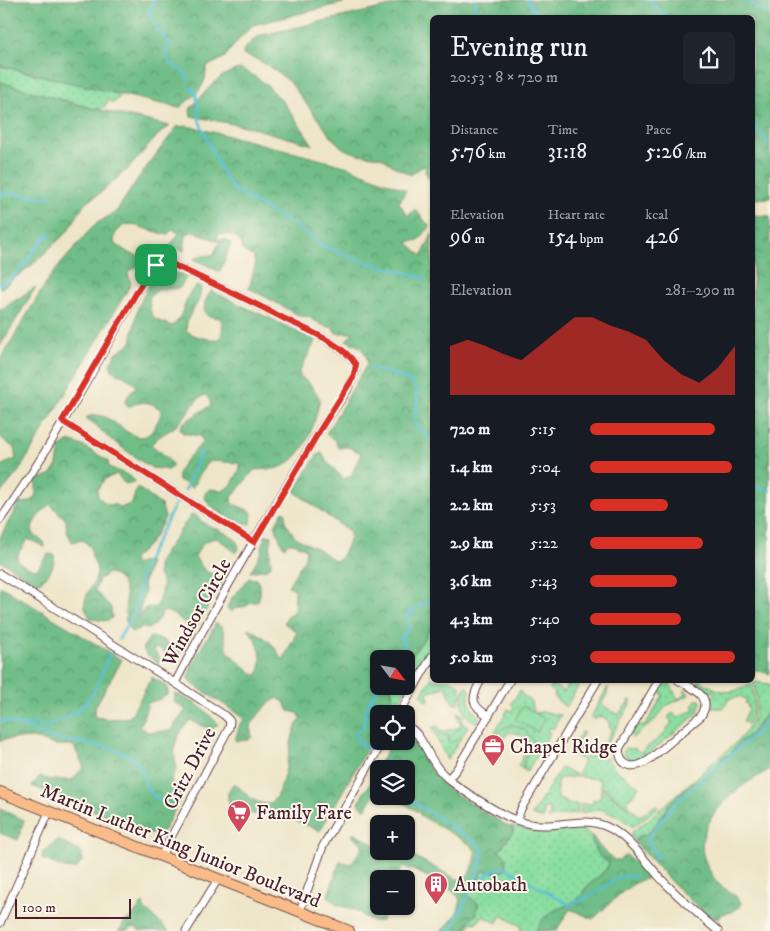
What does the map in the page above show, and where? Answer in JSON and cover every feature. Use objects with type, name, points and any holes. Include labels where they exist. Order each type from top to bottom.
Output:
[{"type":"main road","name":"Martin Luther King Junior Boulevard","points":[[0,792],[349,931]]},
{"type":"street","name":"Windsor Circle","points":[[0,520],[62,421],[145,278],[151,269],[161,262],[174,265],[252,301],[333,344],[352,359],[356,365],[353,378],[254,542],[194,646],[175,683]]},
{"type":"street","points":[[62,421],[254,542]]},
{"type":"street","name":"Windsor Circle","points":[[0,574],[175,683],[224,715],[230,721]]},
{"type":"street","points":[[404,705],[430,660]]},
{"type":"street","points":[[480,683],[474,694],[474,704],[489,716]]},
{"type":"street","points":[[448,779],[456,770],[508,683]]},
{"type":"street","points":[[517,820],[521,809],[596,683]]},
{"type":"street","points":[[657,683],[619,749],[622,760],[631,766],[639,766],[649,760],[704,712],[705,701],[701,694],[683,683]]},
{"type":"street","name":"Critz Drive","points":[[161,856],[229,728],[230,721]]},
{"type":"street","points":[[415,733],[420,737],[435,764],[448,779],[495,810],[517,820],[539,825],[588,821],[607,827],[628,843],[664,882],[718,931]]},
{"type":"street","points":[[300,911],[324,846],[378,750]]},
{"type":"street","points":[[0,923],[49,812]]},
{"type":"street","points":[[186,931],[218,879]]},
{"type":"green space","points":[[0,0],[355,0],[253,25],[224,58],[206,67],[206,75],[202,86],[179,108],[0,66]]},
{"type":"green space","points":[[417,0],[770,0],[770,198],[755,199],[755,15],[430,15],[430,178],[425,172],[426,166],[423,166],[411,175],[381,157],[358,154],[344,149],[333,139],[289,81],[267,65],[243,55],[244,49],[258,36]]},
{"type":"green space","points":[[0,66],[122,94],[114,103],[107,100],[107,105],[98,110],[0,82]]},
{"type":"green space","points":[[240,69],[253,75],[273,91],[290,111],[313,145],[249,127],[191,116],[190,109],[218,79]]},
{"type":"green space","points":[[0,82],[83,106],[170,126],[159,134],[129,168],[99,194],[86,202],[67,232],[32,265],[0,289]]},
{"type":"green space","points":[[187,126],[345,166],[406,190],[399,203],[408,216],[415,209],[430,227],[419,240],[407,242],[422,256],[430,238],[430,629],[415,650],[370,650],[370,695],[392,695],[393,702],[392,705],[370,705],[370,744],[320,831],[284,817],[232,810],[228,799],[229,790],[234,783],[248,796],[260,803],[271,802],[277,795],[285,772],[296,726],[301,718],[298,713],[289,711],[284,702],[278,698],[273,700],[259,714],[250,727],[252,737],[248,740],[236,741],[240,724],[244,720],[241,716],[188,679],[196,657],[216,623],[222,627],[229,653],[255,675],[258,675],[261,655],[258,645],[248,628],[273,645],[283,660],[297,632],[284,623],[288,615],[294,612],[295,589],[288,586],[305,558],[306,549],[294,543],[288,543],[285,547],[282,545],[275,525],[283,511],[286,513],[285,522],[296,538],[318,549],[335,561],[339,560],[345,550],[350,532],[295,492],[317,455],[322,453],[326,461],[344,479],[351,476],[361,453],[348,447],[338,448],[336,441],[326,434],[367,364],[364,352],[358,346],[346,340],[354,333],[336,333],[332,327],[323,326],[309,317],[300,316],[249,288],[255,266],[254,257],[242,250],[242,244],[233,235],[220,234],[217,238],[220,240],[225,239],[231,243],[220,272],[194,259],[199,256],[213,255],[220,242],[194,231],[186,234],[184,251],[170,245],[179,234],[173,229],[167,235],[130,224],[124,225],[115,234],[114,243],[129,253],[140,257],[137,267],[128,272],[131,284],[19,471],[0,494],[0,469],[2,465],[16,459],[14,448],[0,437],[0,360],[49,278],[94,225],[116,212],[139,177],[177,127]]},
{"type":"green space","points":[[755,215],[770,216],[769,674],[755,670]]},
{"type":"green space","points":[[163,272],[182,274],[186,278],[180,288],[157,290],[149,298],[152,314],[160,321],[172,326],[177,322],[189,295],[196,286],[201,287],[199,300],[189,317],[186,330],[201,338],[219,339],[222,331],[220,318],[208,316],[204,312],[205,301],[211,291],[316,340],[299,372],[320,399],[307,440],[296,457],[288,464],[275,469],[254,470],[232,497],[231,503],[252,512],[251,524],[234,523],[211,507],[204,497],[206,492],[211,489],[223,491],[232,484],[240,469],[239,463],[211,461],[206,464],[192,488],[178,481],[182,465],[203,441],[200,436],[183,433],[180,428],[183,423],[211,405],[205,395],[200,397],[177,425],[156,439],[151,445],[161,452],[173,465],[169,470],[152,468],[142,462],[105,435],[86,418],[95,415],[104,417],[139,437],[147,436],[159,420],[161,410],[153,404],[145,402],[128,407],[125,402],[136,386],[132,381],[112,370],[110,364],[116,353],[131,343],[138,307],[153,278]]},
{"type":"green space","points":[[36,287],[0,346],[0,310]]},
{"type":"green space","points":[[70,441],[85,447],[108,461],[109,467],[130,476],[135,481],[130,484],[124,483],[117,474],[105,479],[97,490],[98,496],[106,504],[116,505],[121,508],[132,503],[137,487],[161,505],[165,517],[162,524],[148,545],[133,559],[135,565],[145,561],[150,562],[143,585],[145,591],[137,619],[145,608],[157,607],[163,585],[158,574],[158,562],[191,515],[195,515],[209,526],[231,536],[238,544],[239,549],[235,553],[216,538],[208,540],[197,553],[195,557],[208,572],[228,572],[178,659],[172,659],[159,648],[153,649],[160,659],[158,664],[145,653],[143,647],[150,637],[161,639],[175,649],[190,632],[186,625],[175,616],[164,611],[153,626],[148,629],[142,627],[132,633],[126,622],[124,588],[116,577],[109,573],[99,579],[95,591],[111,607],[112,618],[104,621],[90,618],[85,608],[85,602],[97,575],[91,548],[83,540],[72,542],[67,532],[66,520],[50,504],[34,522],[32,530],[44,542],[45,547],[28,539],[18,554],[17,560],[26,567],[37,569],[48,554],[54,555],[54,563],[47,575],[37,583],[0,561],[0,537],[19,503],[32,500],[36,494],[35,480],[51,475],[57,465],[60,447]]},
{"type":"green space","points":[[265,535],[272,536],[270,549],[271,566],[266,569],[250,572],[261,553]]},
{"type":"green space","points":[[249,578],[256,579],[259,584],[259,599],[257,602],[251,602],[247,606],[235,608],[232,612],[227,608],[231,599]]},
{"type":"green space","points":[[0,586],[122,660],[96,705],[94,717],[111,719],[130,717],[152,677],[167,686],[168,694],[148,703],[140,727],[148,732],[170,731],[186,710],[174,702],[175,694],[199,706],[218,724],[211,730],[190,720],[178,737],[175,747],[177,768],[172,777],[171,786],[181,782],[186,788],[164,830],[157,836],[32,786],[40,776],[51,780],[72,780],[84,767],[73,745],[55,745],[33,738],[4,739],[0,742]]},
{"type":"green space","points":[[430,629],[430,649],[415,674],[415,650]]},
{"type":"green space","points":[[430,680],[430,683],[456,683],[461,686],[459,702],[456,704],[453,703],[446,686],[427,693],[429,700],[426,701],[421,695]]},
{"type":"green space","points":[[569,683],[580,683],[566,707],[556,699],[550,689],[552,685],[564,692]]},
{"type":"green space","points":[[663,683],[669,683],[678,699],[686,694],[684,690],[689,695],[666,706],[653,722],[632,738],[631,734],[637,724],[645,726],[663,695],[658,691]]},
{"type":"green space","points":[[704,683],[719,690],[731,691],[751,684],[754,704],[753,714],[748,724],[743,721],[749,709],[745,703],[747,700],[739,696],[738,698],[730,698],[723,708],[712,708],[711,697],[715,694],[713,691],[709,692],[698,684]]},
{"type":"green space","points":[[753,683],[770,684],[770,708],[767,713],[753,729],[752,733],[736,746],[730,754],[723,757],[710,772],[706,768],[746,732],[756,710]]},
{"type":"green space","points":[[466,686],[470,689],[470,704],[479,717],[478,723],[468,717],[463,708],[462,697]]},
{"type":"green space","points":[[608,687],[607,694],[601,704],[618,715],[630,700],[632,701],[607,743],[605,742],[612,729],[609,727],[609,721],[601,716],[599,718],[596,717],[595,720],[591,717]]},
{"type":"green space","points":[[520,690],[522,695],[530,700],[534,711],[523,706],[516,719],[545,719],[535,713],[540,712],[561,715],[553,729],[549,727],[547,731],[550,733],[527,772],[524,770],[524,760],[533,742],[511,725],[493,735],[508,709],[512,711],[514,707],[511,704]]},
{"type":"green space","points":[[392,695],[402,695],[395,703],[393,702]]},
{"type":"green space","points":[[696,700],[700,700],[701,703],[697,714],[641,760],[633,762],[626,757],[623,753],[625,748],[636,749],[640,753],[663,735],[672,722],[669,716],[673,713],[677,718],[695,709],[693,705]]},
{"type":"green space","points":[[523,706],[545,719],[537,732],[515,719]]},
{"type":"green space","points":[[770,708],[770,769],[747,783],[728,798],[712,817],[706,828],[702,851],[706,863],[719,884],[735,895],[741,903],[740,907],[722,914],[719,919],[709,917],[671,882],[635,842],[638,837],[646,835],[664,814],[669,804],[692,782],[698,781],[714,769],[723,757],[730,754],[739,742],[752,733]]},
{"type":"green space","points":[[457,712],[463,715],[462,722],[468,726],[461,738],[449,743],[449,734],[441,736],[434,727],[438,726],[441,732],[461,726]]},
{"type":"green space","points":[[511,725],[523,728],[533,740],[533,744],[524,760],[524,770],[518,766],[529,745],[521,735],[508,733],[496,751],[493,748],[494,742],[497,744],[500,739],[495,736],[502,729]]},
{"type":"green space","points":[[434,727],[441,736],[449,734],[448,742],[461,738],[447,760],[432,728]]},
{"type":"green space","points":[[582,731],[583,734],[577,745],[582,751],[580,753],[588,758],[594,754],[596,756],[604,744],[607,746],[607,753],[603,754],[604,759],[608,758],[616,770],[634,784],[638,784],[639,787],[636,792],[627,801],[632,809],[640,816],[656,805],[658,807],[633,827],[618,816],[600,809],[581,813],[581,804],[593,804],[593,800],[600,799],[601,789],[630,809],[606,789],[601,788],[600,779],[582,777],[578,774],[584,761],[569,754]]},
{"type":"green space","points":[[415,742],[432,772],[446,788],[514,830],[499,852],[506,856],[506,870],[497,873],[483,871],[475,885],[467,893],[470,898],[478,903],[478,911],[469,922],[465,931],[441,931],[451,922],[458,910],[460,901],[458,896],[415,870],[403,866],[401,870],[370,870],[370,915],[384,915],[382,921],[372,922],[357,911],[336,904],[328,896],[340,861],[351,864],[362,848],[362,843],[352,836],[354,833],[370,842],[370,860],[415,860],[415,857],[456,879],[465,877],[475,861],[476,852],[471,845],[406,805],[415,805],[415,760],[382,760],[388,750],[415,750]]},
{"type":"green space","points":[[561,768],[578,776],[558,779],[558,799],[566,800],[566,804],[578,804],[578,813],[548,818],[550,808],[543,808],[544,818],[532,815]]},
{"type":"green space","points":[[705,770],[708,774],[698,781],[692,782],[669,804],[664,814],[646,835],[637,837],[635,842],[631,837],[633,831]]},
{"type":"green space","points":[[370,784],[370,801],[365,810],[359,803]]},
{"type":"green space","points":[[0,809],[24,820],[18,840],[0,833]]},
{"type":"green space","points":[[510,826],[539,832],[581,828],[593,837],[594,848],[609,863],[602,874],[585,889],[580,897],[549,914],[544,918],[536,931],[520,931],[522,927],[501,915],[497,923],[483,916],[477,923],[472,922],[466,931],[469,921],[477,914],[478,903],[470,898],[467,893],[475,885],[483,870],[497,873],[499,852],[514,830]]},
{"type":"green space","points":[[593,837],[599,846],[614,860],[619,860],[626,855],[628,856],[647,875],[647,879],[641,880],[626,889],[593,919],[570,909],[556,931],[536,931],[544,918],[579,898],[585,889],[607,867],[609,863],[596,850],[591,840]]},
{"type":"green space","points":[[58,840],[81,852],[83,860],[76,869],[64,868],[42,859],[43,852]]},
{"type":"green space","points":[[143,903],[144,908],[169,931],[140,931],[135,927],[126,931],[118,931],[124,922],[131,918]]},
{"type":"waterway","points":[[155,0],[148,12],[160,33],[169,43],[166,49],[169,62],[185,73],[188,80]]},
{"type":"waterway","points":[[476,0],[475,10],[479,15]]},
{"type":"waterway","points":[[527,0],[537,15]]},
{"type":"waterway","points":[[650,0],[654,7],[666,15]]},
{"type":"waterway","points":[[744,0],[770,15]]},
{"type":"waterway","points":[[191,88],[196,93],[200,123],[220,168],[232,188],[293,224],[321,245],[362,261],[425,278]]},
{"type":"waterway","points":[[755,128],[768,143]]},
{"type":"waterway","points":[[0,197],[5,192],[25,196],[50,197]]},
{"type":"waterway","points":[[0,284],[17,273],[50,233]]},
{"type":"waterway","points":[[371,369],[384,371],[410,381],[417,389],[417,406],[414,419],[416,426],[430,438]]},
{"type":"waterway","points":[[185,490],[201,452]]},
{"type":"waterway","points":[[755,487],[770,490]]},
{"type":"waterway","points":[[119,639],[137,608],[141,572],[177,501]]},
{"type":"waterway","points":[[400,650],[405,647],[401,638],[410,626],[407,615],[409,611],[413,614],[416,608],[430,602]]},
{"type":"waterway","points":[[0,720],[23,726],[36,724],[45,728],[70,715],[87,702],[100,678],[110,653]]},
{"type":"waterway","points":[[368,749],[357,740],[355,733],[364,726],[366,710],[373,695]]},
{"type":"waterway","points":[[653,859],[658,857],[647,839],[673,805],[759,730],[770,715]]},
{"type":"waterway","points":[[23,726],[36,733],[110,748],[123,753],[139,764],[148,789],[159,800]]},
{"type":"waterway","points":[[415,803],[483,849],[470,890],[450,931]]},
{"type":"waterway","points":[[470,888],[496,868],[506,868],[570,905],[594,894],[619,877],[635,876]]},
{"type":"place","name":"Chapel Ridge","points":[[493,767]]},
{"type":"place","name":"Family Fare","points":[[239,833]]},
{"type":"place","name":"Autobath","points":[[436,905]]},
{"type":"route","points":[[166,262],[174,265],[258,304],[333,344],[347,354],[356,365],[353,378],[254,542],[62,421],[145,278],[156,265],[166,262]]}]
